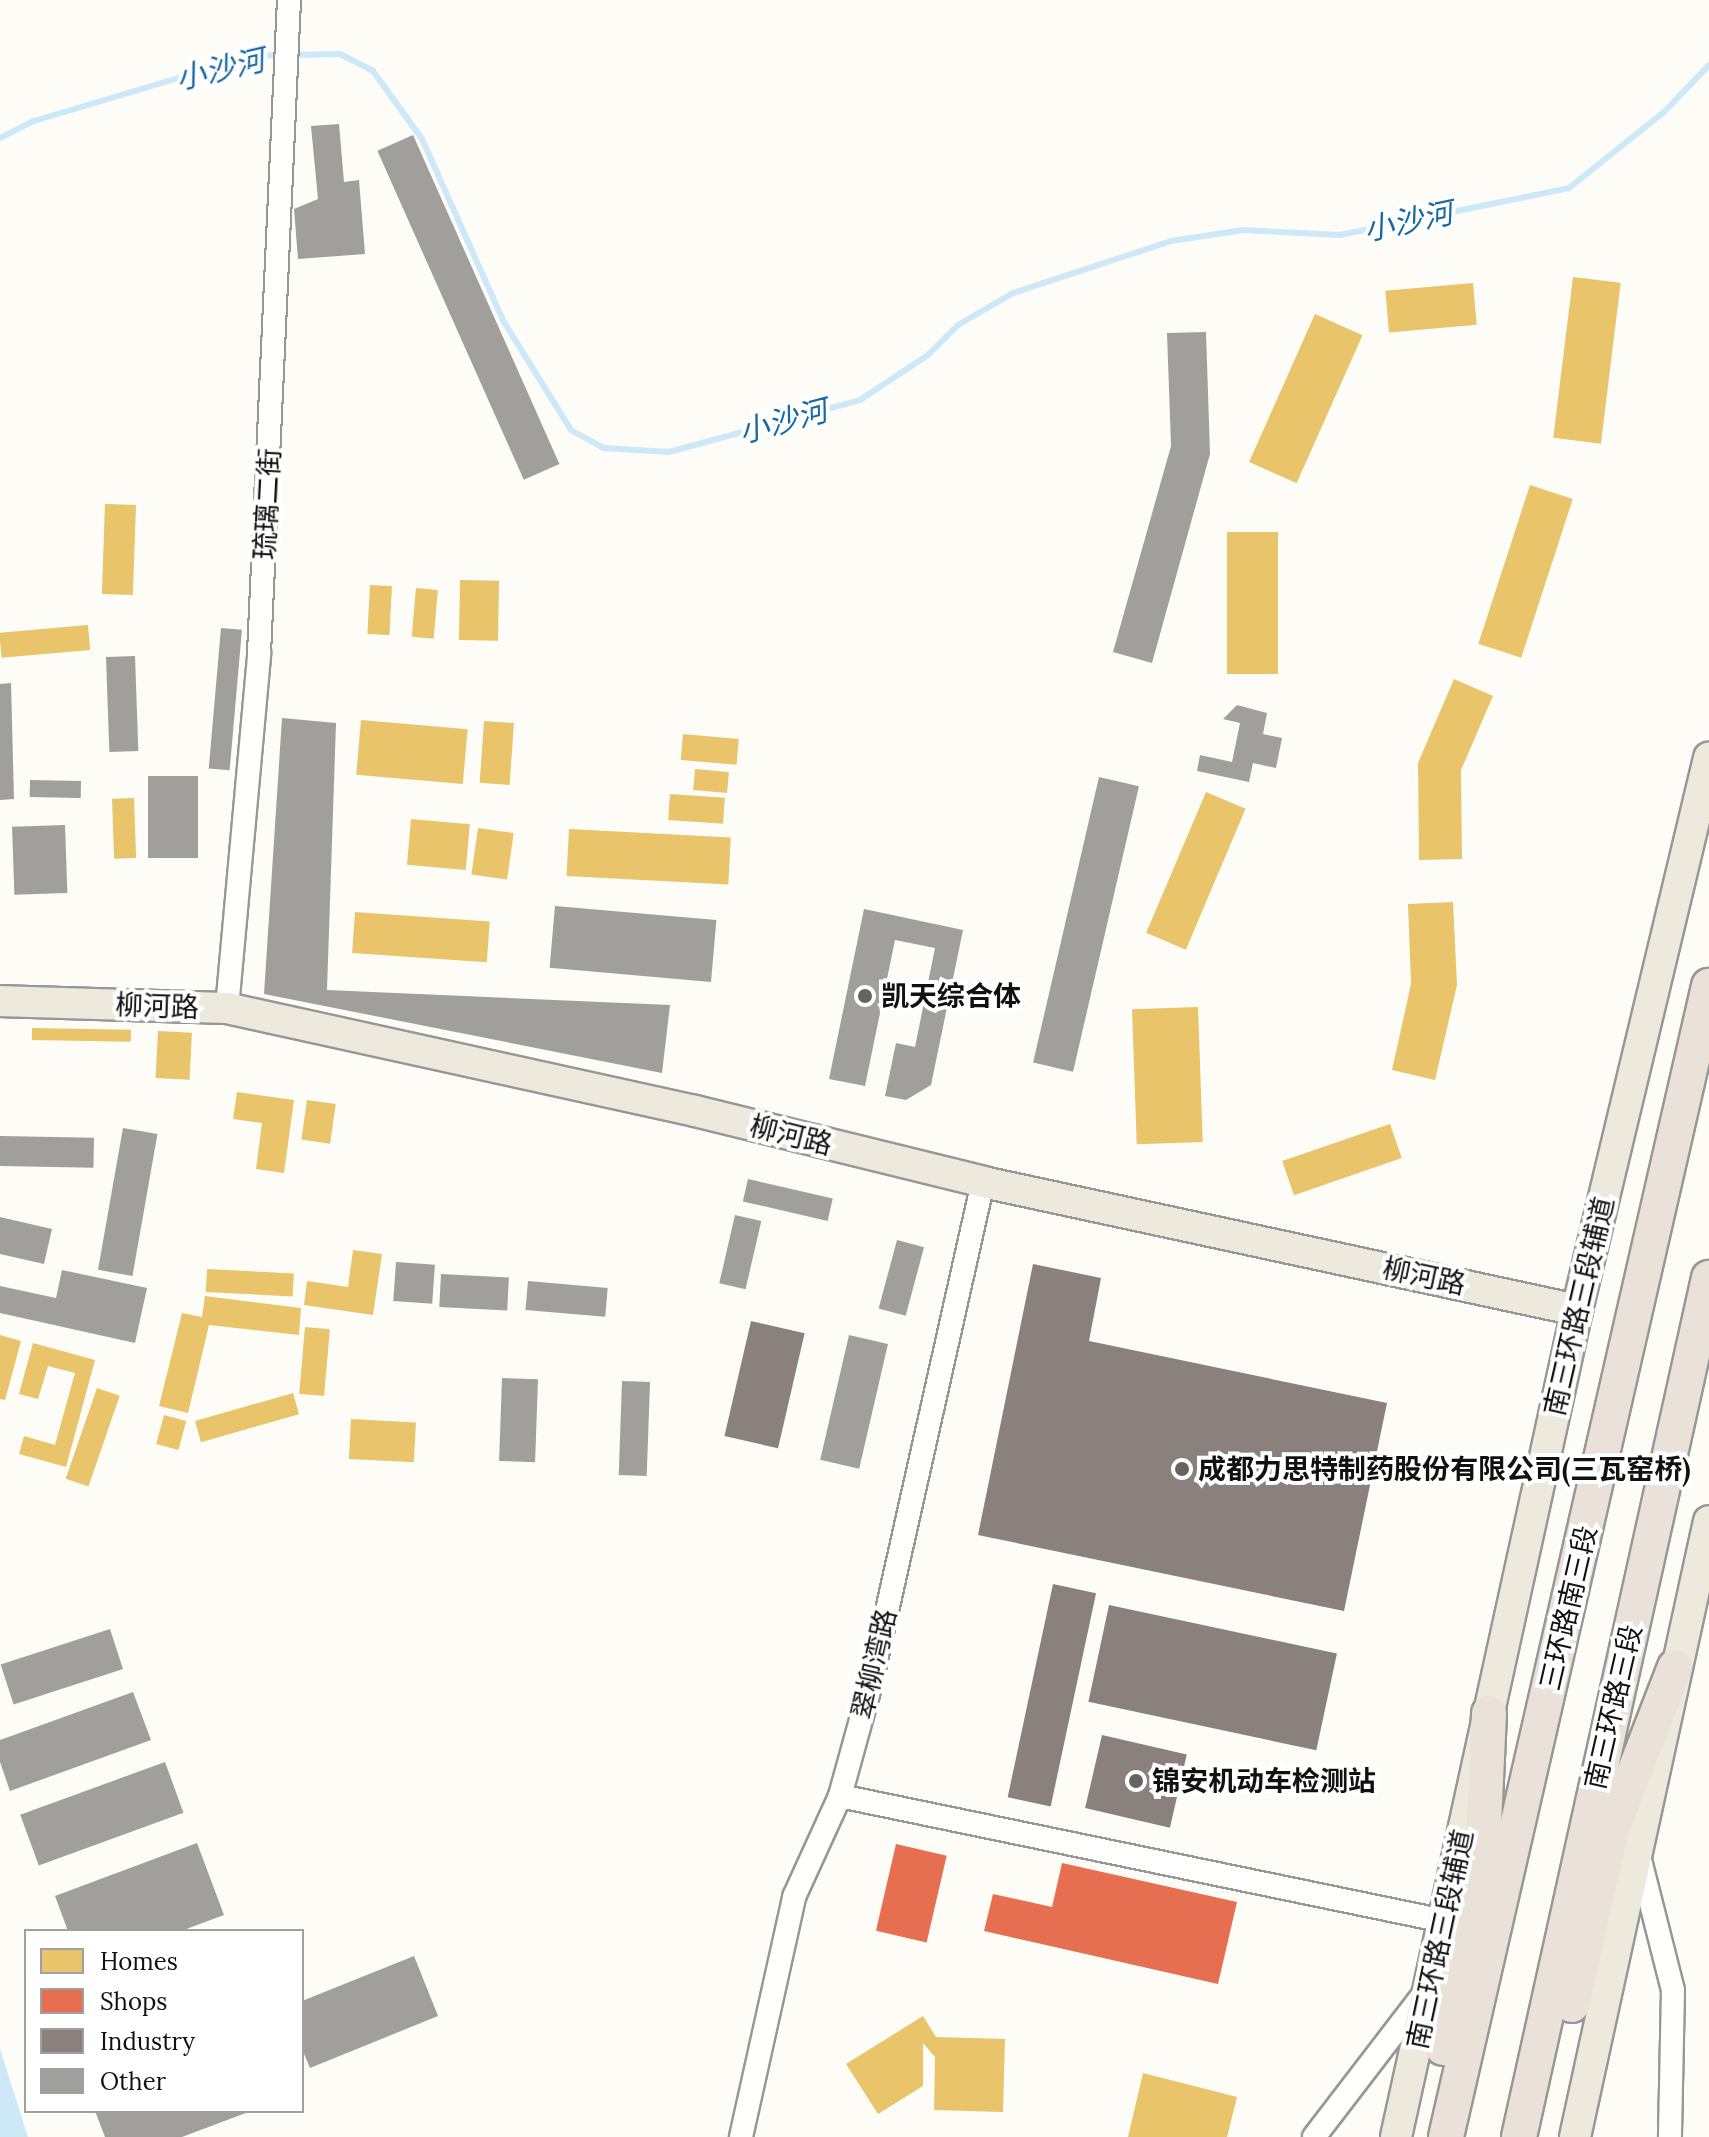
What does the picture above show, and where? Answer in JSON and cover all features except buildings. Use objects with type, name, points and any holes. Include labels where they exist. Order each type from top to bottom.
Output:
[{"type":"highway","name":"三环路南三段","points":[[1446,2137],[1709,986]]},
{"type":"highway","name":"南三环路三段","points":[[1519,2137],[1709,1278]]},
{"type":"highway","points":[[1538,2137],[1611,1832],[1675,1667]]},
{"type":"highway","points":[[1424,2137],[1482,1868],[1489,1713]]},
{"type":"main road","name":"南三环路三段辅道","points":[[1396,2137],[1577,1310],[1709,758]]},
{"type":"main road","name":"柳河路","points":[[0,1001],[227,1008],[695,1111],[983,1182],[1577,1310]]},
{"type":"main road","points":[[1575,2137],[1709,1521]]},
{"type":"street","name":"琉璃二街","points":[[227,1008],[259,653],[287,82],[285,30],[289,0]]},
{"type":"street","name":"翠柳湾路","points":[[741,2137],[794,1897],[840,1796],[983,1182]]},
{"type":"street","points":[[840,1796],[1444,1921]]},
{"type":"street","points":[[1638,1852],[1673,1990],[1670,2137]]},
{"type":"street","points":[[1314,2137],[1431,1984]]},
{"type":"water","points":[[0,2048],[7,2071],[28,2137],[0,2137]]},
{"type":"waterway","name":"小沙河","points":[[293,55],[340,54],[373,71],[422,139],[504,322],[571,430],[603,448],[669,452],[860,400],[928,355],[958,325],[1013,293],[1171,241],[1243,230],[1340,235],[1569,188],[1664,112],[1709,65]]},
{"type":"waterway","name":"小沙河","points":[[0,138],[34,121],[252,56],[282,55]]},
{"type":"place","name":"凯天综合体","points":[[865,996]]},
{"type":"place","name":"成都力思特制药股份有限公司(三瓦窑桥)","points":[[1182,1469]]},
{"type":"place","name":"锦安机动车检测站","points":[[1136,1781]]}]
